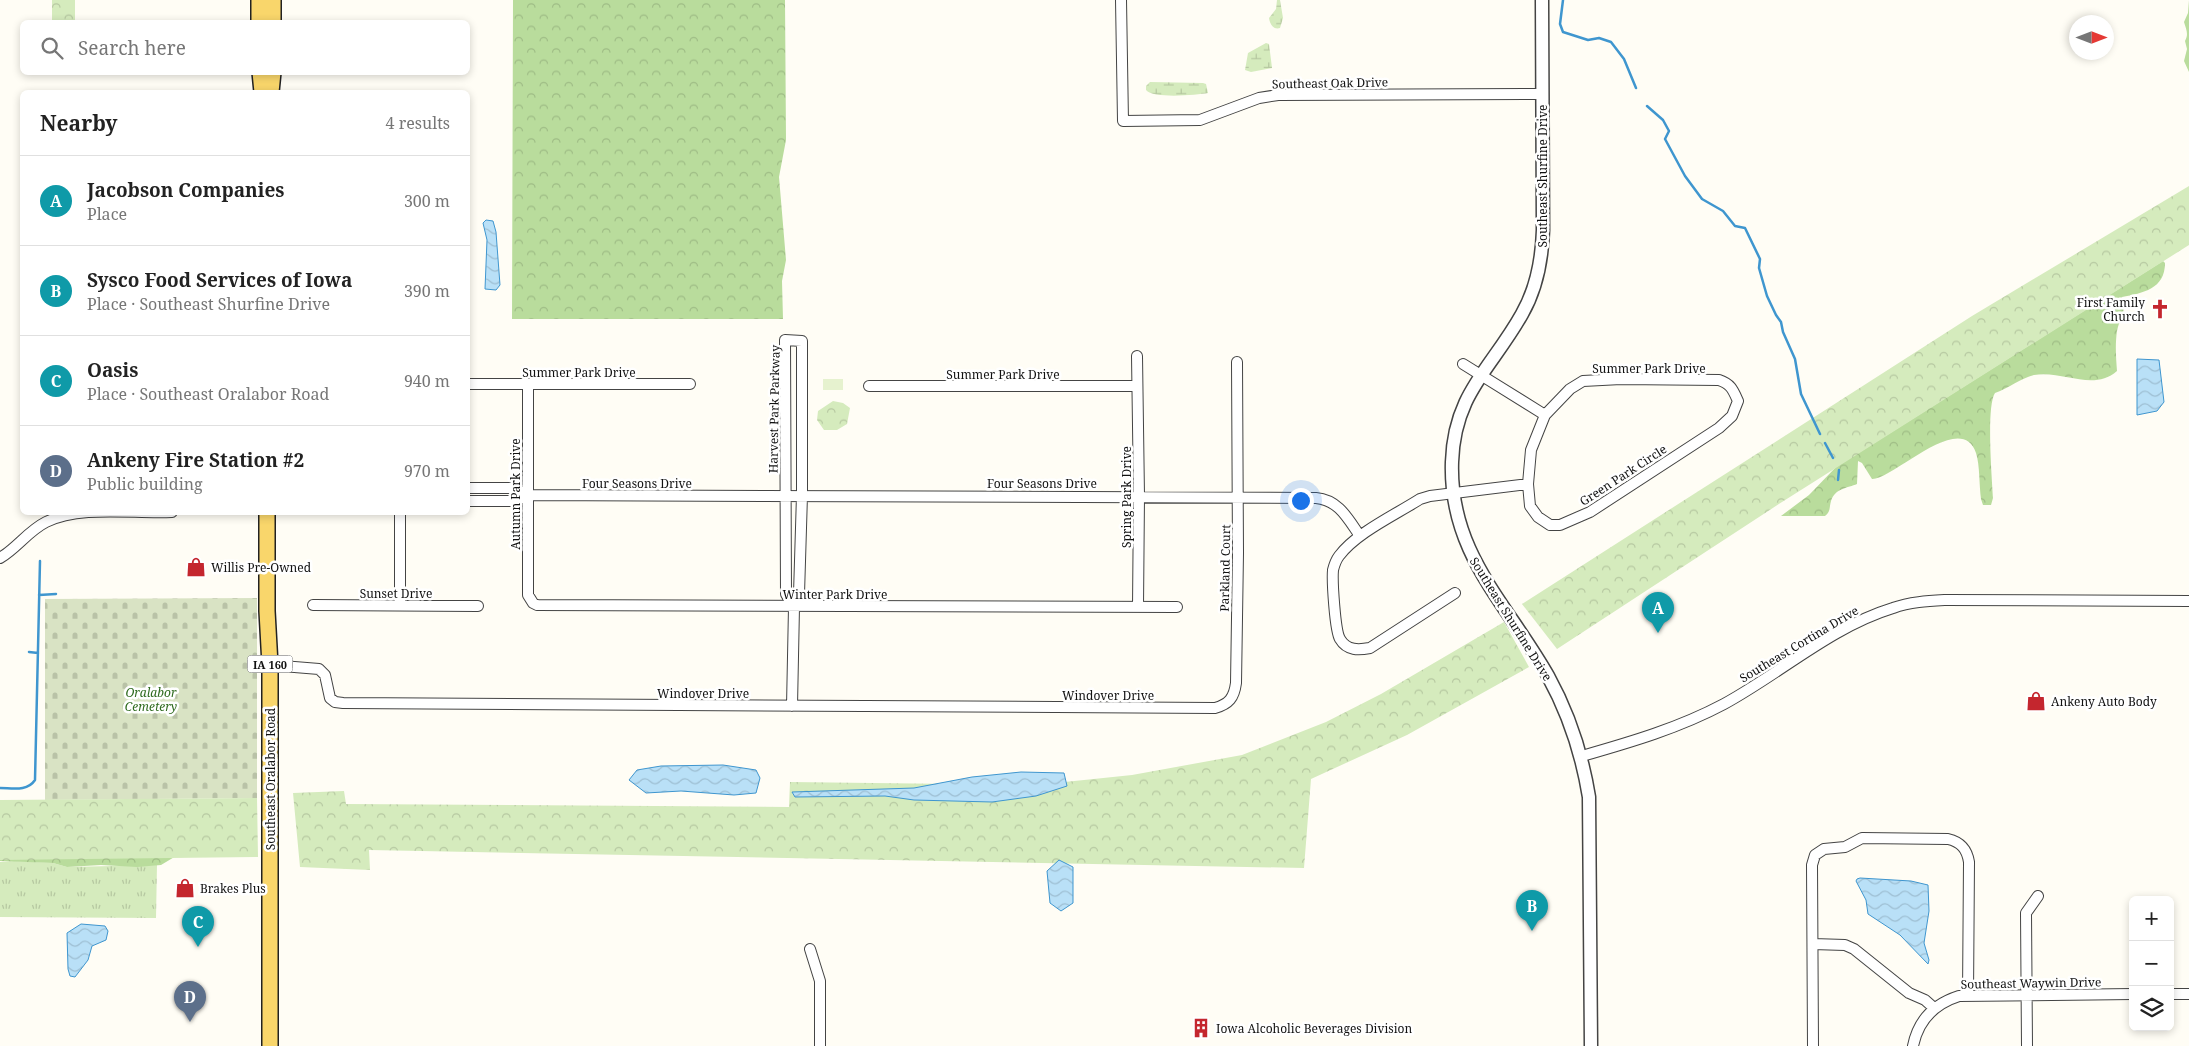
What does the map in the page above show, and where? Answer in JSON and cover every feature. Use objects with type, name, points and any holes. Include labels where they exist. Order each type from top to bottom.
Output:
[{"type":"main road","points":[[259,0],[259,20]]},
{"type":"main road","points":[[273,0],[273,20]]},
{"type":"main road","points":[[260,75],[262,90]]},
{"type":"main road","points":[[271,90],[272,75]]},
{"type":"main road","name":"Southeast Oralabor Road","points":[[267,515],[267,611],[270,665],[270,1046]]},
{"type":"street","name":"Southeast Oak Drive","points":[[1121,0],[1122,121],[1200,120],[1259,98],[1278,95],[1543,94]]},
{"type":"street","name":"Southeast Shurfine Drive","points":[[1542,0],[1543,230],[1540,266],[1530,299],[1522,315],[1480,374],[1466,399],[1456,434],[1452,461],[1453,494],[1458,521],[1467,547],[1482,574],[1548,677],[1575,735],[1582,756],[1589,797],[1591,1046]]},
{"type":"street","name":"Harvest Park Parkway","points":[[792,706],[794,607],[799,594],[802,495],[802,341],[785,340],[786,594],[794,607]]},
{"type":"street","name":"Spring Park Drive","points":[[1137,356],[1140,496],[1138,607]]},
{"type":"street","name":"Parkland Court","points":[[1160,708],[1215,708],[1230,701],[1235,693],[1238,498],[1236,362]]},
{"type":"street","points":[[1463,364],[1544,415]]},
{"type":"street","name":"Summer Park Drive","points":[[1528,484],[1531,450],[1544,415],[1570,389],[1583,381],[1621,379],[1719,380],[1727,383],[1732,388],[1738,401]]},
{"type":"street","name":"Summer Park Drive","points":[[470,384],[690,384]]},
{"type":"street","name":"Autumn Park Drive","points":[[528,384],[528,594],[533,603]]},
{"type":"street","name":"Summer Park Drive","points":[[869,386],[1137,386]]},
{"type":"street","name":"Green Park Circle","points":[[1528,484],[1530,506],[1538,517],[1550,524],[1560,525],[1574,520],[1590,512],[1719,428],[1732,416],[1738,401]]},
{"type":"street","points":[[1455,593],[1370,648],[1357,650],[1348,647],[1340,639],[1336,627],[1333,570],[1337,558],[1360,536],[1420,499],[1430,496],[1528,484]]},
{"type":"street","name":"Four Seasons Drive","points":[[470,488],[514,488],[527,495]]},
{"type":"street","name":"Four Seasons Drive","points":[[470,501],[515,501],[527,495],[1140,496],[1323,499],[1341,509],[1360,536]]},
{"type":"street","points":[[0,558],[34,530],[57,517],[72,515]]},
{"type":"street","points":[[400,515],[400,605]]},
{"type":"street","name":"Southeast Cortina Drive","points":[[1582,756],[1688,722],[1748,690],[1845,628],[1894,607],[1923,601],[1945,600],[2189,601]]},
{"type":"street","name":"Winter Park Drive","points":[[533,603],[550,606],[1177,607]]},
{"type":"street","name":"Sunset Drive","points":[[313,605],[478,606]]},
{"type":"street","name":"Windover Drive","points":[[270,665],[320,669],[325,675],[330,698],[335,702],[344,703],[1160,708]]},
{"type":"street","points":[[1813,1046],[1812,865],[1818,852],[1824,849],[1845,847],[1862,838],[1948,839],[1956,840],[1965,849],[1969,862],[1968,995]]},
{"type":"street","points":[[2027,1046],[2026,913],[2038,896]]},
{"type":"street","points":[[1813,944],[1845,945],[1854,949],[1909,993],[1925,1000],[1934,1008],[1920,1024],[1913,1046]]},
{"type":"street","points":[[810,949],[820,981],[820,1046]]},
{"type":"street","name":"Southeast Waywin Drive","points":[[1934,1008],[1949,999],[1968,995],[2129,994]]},
{"type":"street","points":[[2174,994],[2189,994]]},
{"type":"green space","points":[[52,0],[75,0],[75,20],[52,20]]},
{"type":"green space","points":[[513,0],[785,0],[786,140],[779,177],[786,260],[782,281],[783,319],[512,319]]},
{"type":"green space","points":[[1277,0],[1280,0],[1283,18],[1280,28],[1272,26],[1269,18],[1276,9]]},
{"type":"green space","points":[[2189,0],[2189,72],[2184,61],[2187,49],[2185,41],[2187,32],[2184,22],[2188,13]]},
{"type":"green space","points":[[1266,43],[1269,44],[1272,68],[1251,72],[1245,70],[1248,53]]},
{"type":"green space","points":[[1150,82],[1203,83],[1206,84],[1208,93],[1176,96],[1157,95],[1146,90],[1146,86]]},
{"type":"green space","points":[[2189,186],[2189,245],[1782,502],[1557,649],[1522,604],[1972,316]]},
{"type":"green space","points":[[2163,261],[2165,263],[2164,272],[2157,284],[2138,294],[2122,297],[2123,311],[2116,341],[2117,371],[2108,377],[2098,380],[2045,374],[2034,375],[1995,393],[1992,401],[1990,427],[1993,498],[1991,505],[1983,505],[1981,499],[1976,453],[1968,442],[1956,439],[1942,442],[1882,476],[1872,479],[1862,463],[1858,461],[1857,484],[1835,493],[1829,511],[1825,516],[1781,516],[1809,495],[1836,467]]},
{"type":"green space","points":[[823,379],[843,379],[843,390],[823,390]]},
{"type":"green space","points":[[833,401],[843,403],[850,408],[847,424],[837,430],[824,430],[817,420],[818,411]]},
{"type":"green space","name":"Oralabor Cemetery","points":[[257,598],[257,798],[45,800],[45,599]]},
{"type":"green space","points":[[1504,622],[1529,667],[1407,735],[1311,779],[1304,868],[369,850],[370,870],[300,867],[293,793],[344,791],[346,804],[789,807],[790,782],[1036,785],[1132,775],[1242,755],[1326,722],[1381,694]]},
{"type":"green space","points":[[257,798],[258,857],[0,860],[0,800]]},
{"type":"green space","points":[[0,831],[176,856],[161,865],[137,867],[101,865],[67,867],[53,863],[0,861]]},
{"type":"green space","points":[[0,862],[53,863],[67,867],[157,865],[156,918],[0,917]]},
{"type":"water","points":[[486,220],[493,221],[496,232],[500,285],[496,290],[485,289],[487,240],[483,223]]},
{"type":"water","points":[[2137,359],[2159,360],[2164,402],[2157,411],[2137,415]]},
{"type":"water","points":[[723,765],[756,770],[760,778],[756,793],[734,795],[681,791],[646,793],[629,780],[637,770],[661,766]]},
{"type":"water","points":[[1021,772],[1064,773],[1067,786],[1036,796],[992,802],[914,800],[885,796],[795,797],[792,792],[914,788],[972,777]]},
{"type":"water","points":[[1059,860],[1073,867],[1073,903],[1061,911],[1050,903],[1047,871]]},
{"type":"water","points":[[1860,878],[1911,881],[1928,885],[1929,911],[1924,943],[1929,960],[1928,964],[1900,935],[1868,914],[1866,900],[1856,881]]},
{"type":"water","points":[[81,924],[105,926],[108,931],[106,940],[92,946],[88,960],[75,977],[70,976],[68,969],[67,933]]},
{"type":"waterway","points":[[1563,0],[1560,24],[1563,32],[1588,40],[1599,38],[1611,42],[1624,59],[1636,88]]},
{"type":"waterway","points":[[1647,106],[1663,120],[1669,131],[1665,139],[1685,176],[1702,199],[1723,211],[1735,226],[1745,228],[1760,259],[1759,268],[1767,296],[1781,322],[1783,332],[1795,359],[1801,394],[1820,434]]},
{"type":"waterway","points":[[1825,443],[1833,458]]},
{"type":"waterway","points":[[1838,480],[1839,470]]},
{"type":"waterway","points":[[0,788],[24,788],[35,780],[40,561]]},
{"type":"waterway","points":[[39,595],[56,594]]},
{"type":"waterway","points":[[29,652],[38,653]]},
{"type":"place","name":"First Family Church","points":[[2160,309]]},
{"type":"place","name":"Willis Pre-Owned","points":[[196,567]]},
{"type":"place","name":"Jacobson Companies","points":[[1658,633]]},
{"type":"place","name":"Ankeny Auto Body","points":[[2036,701]]},
{"type":"place","name":"Brakes Plus","points":[[185,888]]},
{"type":"place","name":"Sysco Food Services of Iowa","points":[[1532,931]]},
{"type":"place","name":"Oasis","points":[[198,947]]},
{"type":"place","name":"Ankeny Fire Station #2","points":[[190,1022]]},
{"type":"place","name":"Iowa Alcoholic Beverages Division","points":[[1201,1028]]}]
